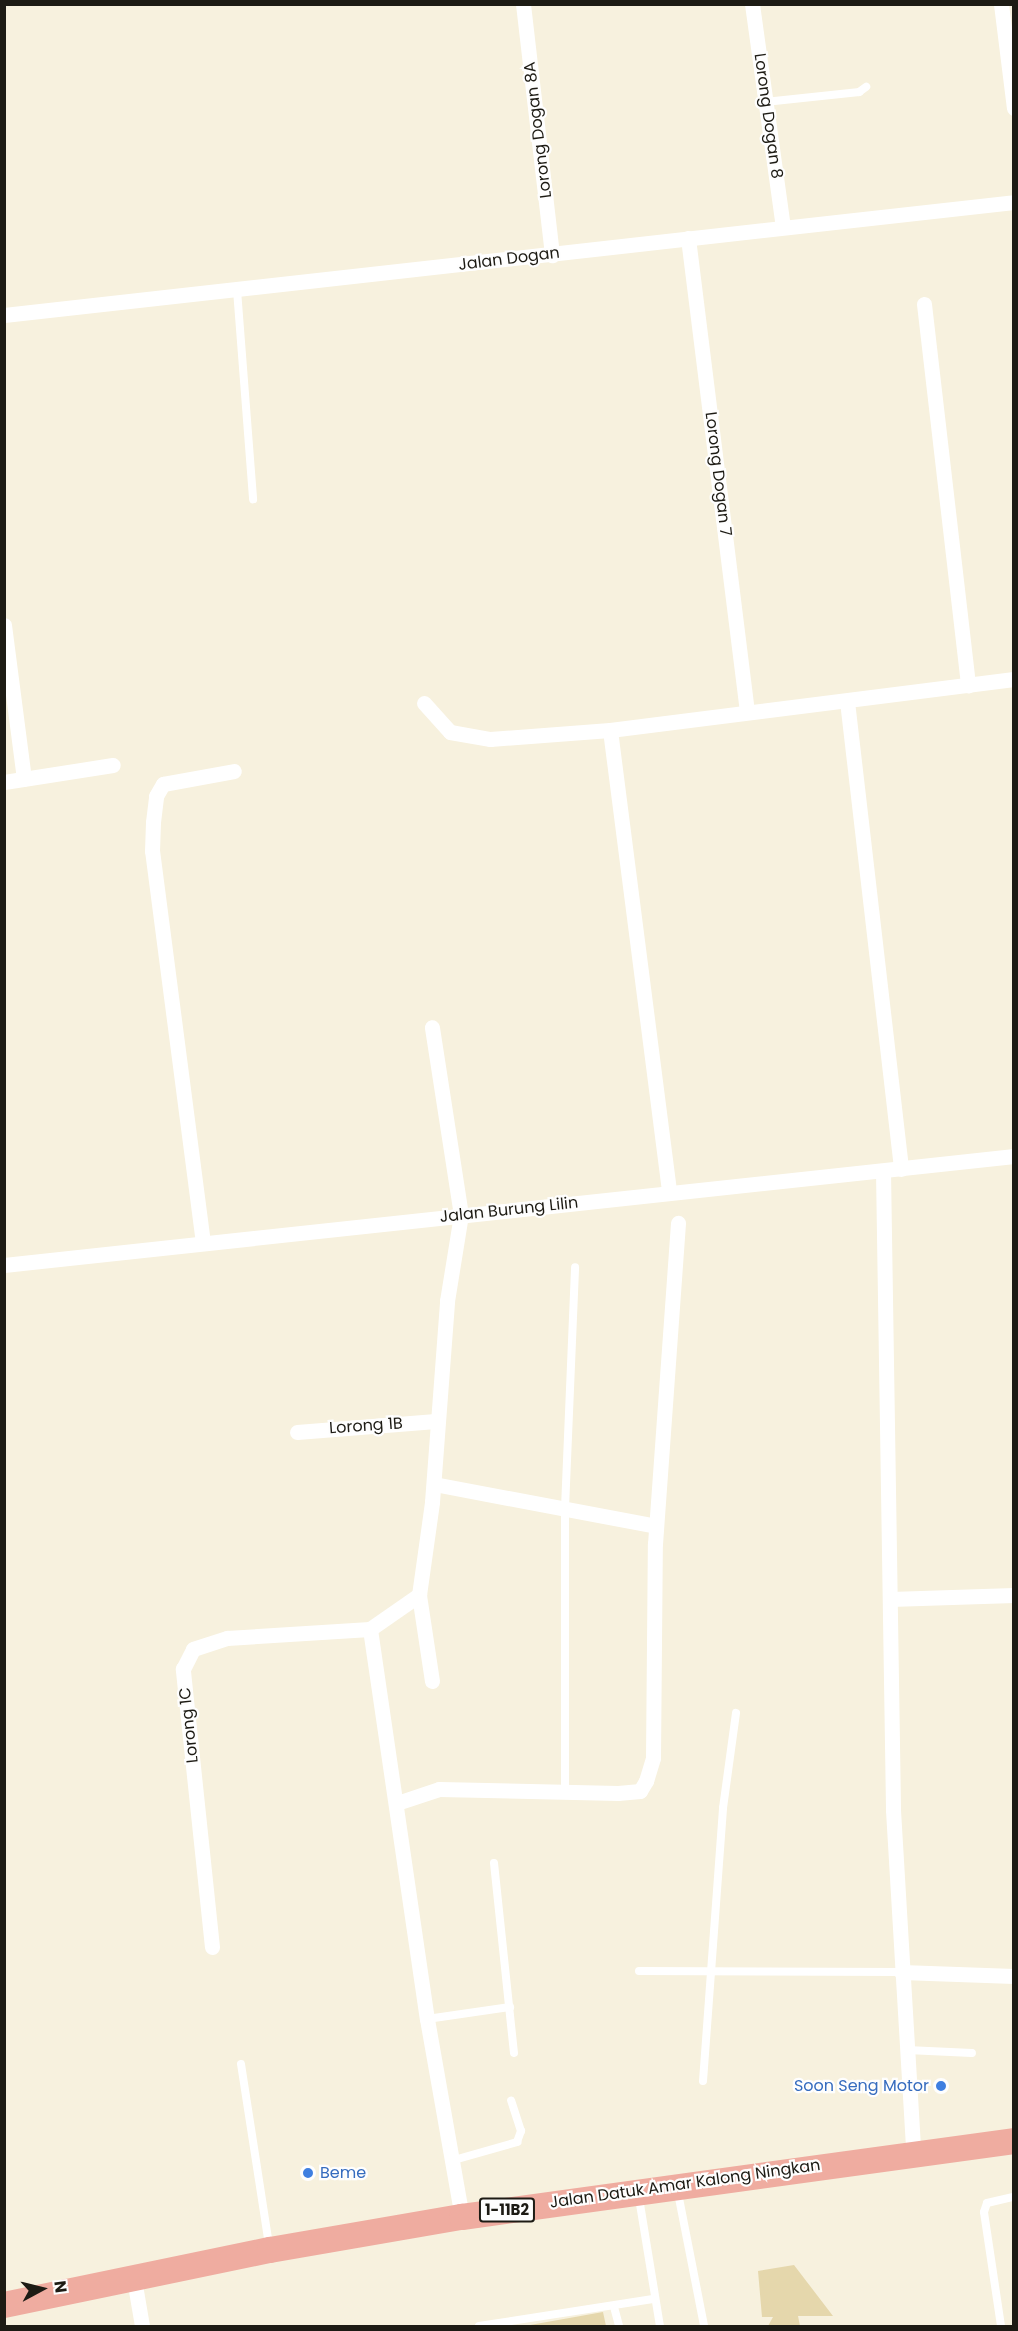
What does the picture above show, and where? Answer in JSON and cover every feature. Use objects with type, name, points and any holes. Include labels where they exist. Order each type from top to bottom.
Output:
[{"type":"highway","name":"Jalan Datuk Amar Kalong Ningkan","points":[[13,2301],[134,2279],[270,2250],[462,2217],[912,2151],[1014,2140]]},
{"type":"street","name":"Lorong Dogan 8A","points":[[523,4],[552,255]]},
{"type":"street","name":"Lorong Dogan 8","points":[[752,4],[783,227]]},
{"type":"street","points":[[1000,4],[1010,45],[1014,108]]},
{"type":"street","name":"Jalan Dogan","points":[[4,315],[1014,202]]},
{"type":"street","name":"Lorong Dogan 7","points":[[688,238],[747,711]]},
{"type":"street","points":[[924,304],[968,685]]},
{"type":"street","points":[[4,625],[24,779]]},
{"type":"street","points":[[424,703],[450,732],[464,737],[610,730],[1014,679]]},
{"type":"street","points":[[847,700],[901,1169]]},
{"type":"street","points":[[610,730],[669,1191]]},
{"type":"street","points":[[4,782],[113,765]]},
{"type":"street","points":[[203,1243],[152,851],[153,822],[156,796],[163,784],[234,771]]},
{"type":"street","points":[[432,1027],[461,1215],[447,1301],[436,1421],[434,1484],[419,1595],[432,1681]]},
{"type":"street","name":"Jalan Burung Lilin","points":[[4,1265],[669,1191],[1014,1156]]},
{"type":"street","points":[[883,1171],[890,1599],[901,1972],[912,2151]]},
{"type":"street","points":[[397,1803],[439,1789],[618,1793],[640,1791],[646,1781],[653,1758],[656,1526],[678,1223]]},
{"type":"street","name":"Lorong 1B","points":[[297,1432],[436,1421]]},
{"type":"street","points":[[434,1484],[656,1526]]},
{"type":"street","points":[[419,1595],[370,1629],[427,2019],[454,2160],[462,2217]]},
{"type":"street","points":[[890,1599],[1014,1595]]},
{"type":"street","name":"Lorong 1C","points":[[212,1947],[183,1669],[193,1649],[227,1638],[370,1629]]},
{"type":"street","points":[[901,1972],[1014,1976]]},
{"type":"street","points":[[134,2279],[142,2326]]},
{"type":"lane","points":[[765,102],[860,92],[866,87]]},
{"type":"lane","points":[[237,290],[253,499]]},
{"type":"lane","points":[[565,1791],[565,1508],[575,1268]]},
{"type":"lane","points":[[703,2081],[709,1971],[736,1713]]},
{"type":"lane","points":[[494,1863],[514,2054]]},
{"type":"lane","points":[[639,1971],[901,1972]]},
{"type":"lane","points":[[427,2019],[510,2007]]},
{"type":"lane","points":[[907,2050],[972,2053]]},
{"type":"lane","points":[[241,2064],[270,2250]]},
{"type":"lane","points":[[454,2160],[517,2142],[521,2131],[511,2101]]},
{"type":"lane","points":[[677,2186],[704,2326]]},
{"type":"lane","points":[[638,2192],[653,2299],[660,2326]]},
{"type":"lane","points":[[1000,2326],[984,2212],[987,2203],[1014,2197]]},
{"type":"lane","points":[[479,2326],[614,2307],[653,2299]]},
{"type":"lane","points":[[614,2307],[619,2326]]},
{"type":"building","points":[[794,2265],[833,2316],[798,2316],[800,2326],[768,2326],[773,2317],[762,2317],[758,2271]]},
{"type":"building","points":[[603,2312],[606,2326],[530,2326],[530,2325]]},
{"type":"place","name":"Soon Seng Motor","points":[[941,2086]]},
{"type":"place","name":"Beme","points":[[308,2173]]}]
